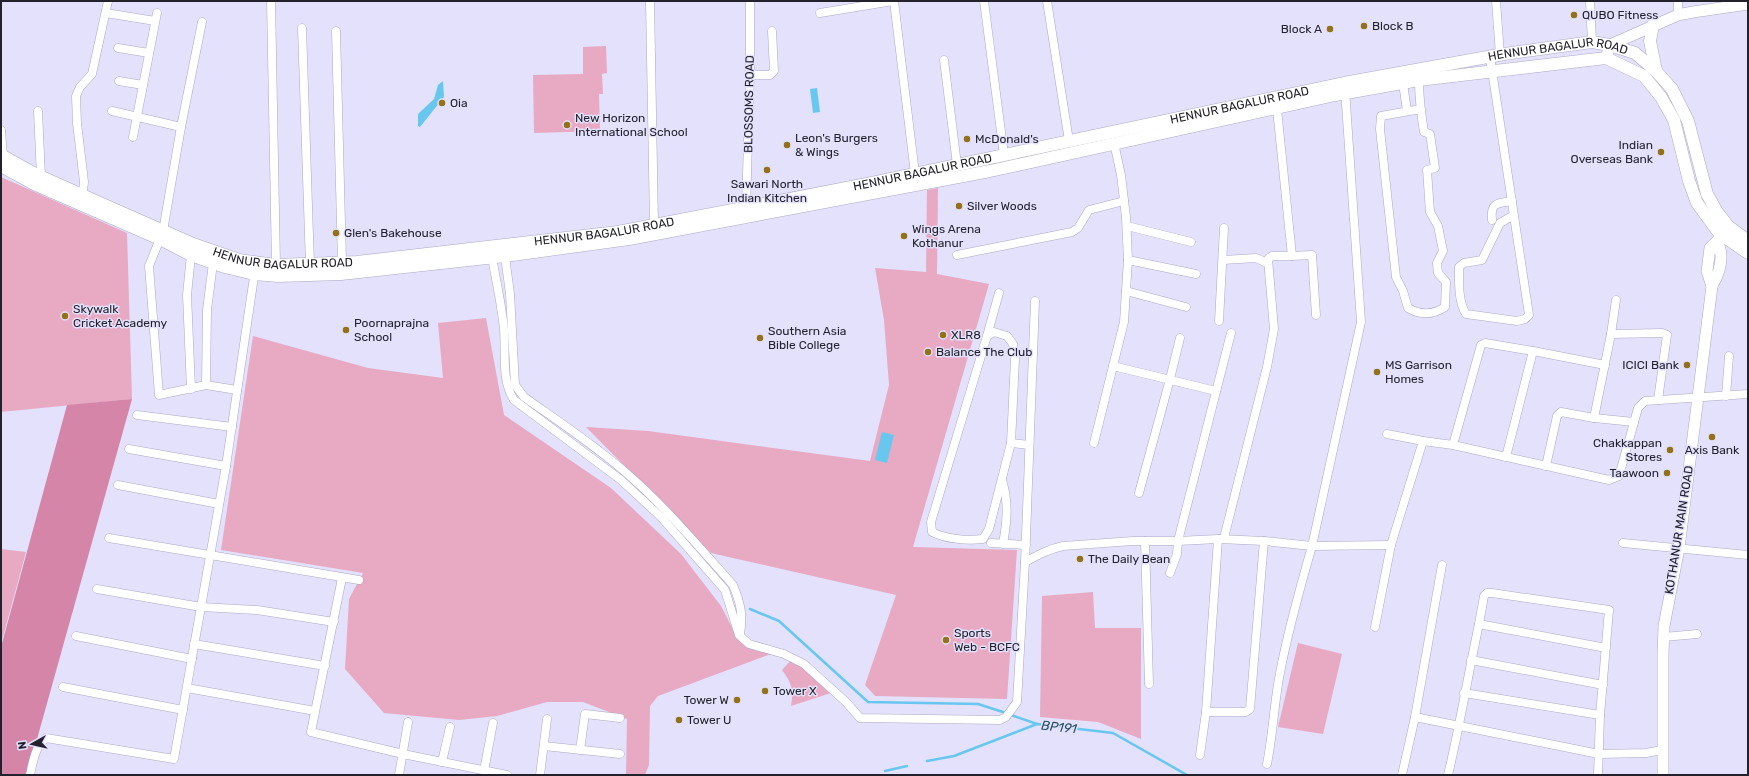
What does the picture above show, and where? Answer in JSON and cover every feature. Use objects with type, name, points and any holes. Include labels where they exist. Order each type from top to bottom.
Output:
[{"type":"main road","points":[[1606,58],[1610,45],[1678,15],[1748,4]]},
{"type":"main road","points":[[1653,25],[1650,41],[1656,71]]},
{"type":"main road","name":"HENNUR BAGALUR ROAD","points":[[2,159],[34,184],[82,200],[162,235],[239,260],[255,268],[278,276],[357,267],[608,233],[654,225],[720,218],[746,207],[915,174],[1069,141],[1345,88],[1495,56],[1592,42],[1610,45],[1635,53],[1656,71],[1676,95],[1688,121],[1707,194],[1717,212],[1721,233]]},
{"type":"main road","name":"HENNUR BAGALUR ROAD","points":[[162,235],[191,255],[213,263],[255,268],[276,265],[310,265],[342,262],[357,267],[505,256],[629,239],[720,218],[990,171],[1229,117],[1277,109],[1345,88],[1403,83],[1606,58],[1644,76],[1662,97],[1674,120],[1689,181],[1697,203],[1721,233],[1748,253]]},
{"type":"main road","name":"HENNUR BAGALUR ROAD","points":[[2,159],[41,177],[82,200]]},
{"type":"main road","name":"HENNUR BAGALUR ROAD","points":[[1721,233],[1748,241]]},
{"type":"main road","name":"KOTHANUR MAIN ROAD","points":[[1663,775],[1664,637],[1669,597],[1679,548],[1699,397],[1712,286],[1707,271],[1710,248],[1721,233]]},
{"type":"street","points":[[82,200],[84,182],[77,123],[76,96],[80,87],[92,74],[108,1]]},
{"type":"street","points":[[271,1],[276,265]]},
{"type":"street","points":[[650,1],[654,225]]},
{"type":"street","name":"BLOSSOMS ROAD","points":[[746,207],[750,74],[750,1]]},
{"type":"street","points":[[820,13],[893,1],[915,174]]},
{"type":"street","points":[[984,1],[1004,155]]},
{"type":"street","points":[[1047,1],[1069,141]]},
{"type":"street","points":[[1496,1],[1495,56],[1492,71],[1512,201],[1529,314],[1525,319],[1517,321],[1466,314],[1463,309],[1458,286],[1459,267],[1464,263],[1482,260],[1500,223],[1514,215]]},
{"type":"street","points":[[1590,1],[1592,42]]},
{"type":"street","points":[[1678,1],[1678,15]]},
{"type":"street","points":[[106,13],[156,17],[133,137]]},
{"type":"street","points":[[202,22],[181,126],[162,235],[149,266],[158,395],[206,385],[237,390]]},
{"type":"street","points":[[302,28],[310,265]]},
{"type":"street","points":[[336,31],[342,262]]},
{"type":"street","points":[[750,74],[770,75],[774,71],[772,32]]},
{"type":"street","points":[[118,48],[149,53]]},
{"type":"street","points":[[944,60],[957,165]]},
{"type":"street","points":[[1419,80],[1424,132],[1430,134],[1435,168],[1427,170],[1430,212],[1438,226],[1443,251],[1437,263],[1438,273],[1446,282],[1445,307],[1438,312],[1417,314],[1408,308],[1403,291],[1396,277],[1380,129],[1381,116],[1421,109]]},
{"type":"street","points":[[119,81],[143,85]]},
{"type":"street","points":[[1403,83],[1407,111]]},
{"type":"street","points":[[1266,764],[1271,743],[1287,636],[1312,546],[1361,322],[1345,88]]},
{"type":"street","points":[[1277,109],[1292,256]]},
{"type":"street","points":[[38,111],[41,177]]},
{"type":"street","points":[[112,111],[181,126]]},
{"type":"street","points":[[1,130],[2,159]]},
{"type":"street","points":[[1094,443],[1124,322],[1127,296],[1127,226],[1121,175],[1114,143]]},
{"type":"street","points":[[957,255],[1072,232],[1078,228],[1089,210],[1124,201]]},
{"type":"street","points":[[1492,220],[1492,208],[1495,205],[1512,201]]},
{"type":"street","points":[[1127,226],[1191,242]]},
{"type":"street","points":[[1219,321],[1224,260],[1224,228]]},
{"type":"street","points":[[191,255],[187,295],[191,389]]},
{"type":"street","points":[[1200,755],[1206,712],[1221,538],[1267,366],[1274,329],[1268,259],[1272,256],[1312,255],[1316,315]]},
{"type":"street","points":[[505,256],[510,294],[515,385],[524,397],[624,471],[658,502],[733,585],[738,597],[742,616],[739,635]]},
{"type":"street","points":[[492,257],[504,330],[506,384],[509,393],[514,400],[523,409],[621,480],[662,518],[725,590],[739,635],[749,644],[784,654],[804,664],[846,702],[860,718],[1000,720],[1006,717],[1016,702],[1026,545],[1035,301]]},
{"type":"street","points":[[1224,260],[1256,258],[1268,263]]},
{"type":"street","points":[[1128,260],[1196,274]]},
{"type":"street","points":[[206,385],[207,310],[213,263]]},
{"type":"street","points":[[30,775],[36,751],[41,741],[46,738],[174,759],[226,466],[255,268]]},
{"type":"street","points":[[1126,292],[1186,307]]},
{"type":"street","points":[[987,336],[994,332],[1007,336],[1013,344],[1015,359],[1011,443],[990,529],[983,539],[975,540],[940,536],[932,532],[931,522],[999,293]]},
{"type":"street","points":[[1594,418],[1616,300]]},
{"type":"street","points":[[1170,573],[1177,554],[1178,541],[1231,333]]},
{"type":"street","points":[[1610,334],[1667,335],[1658,400]]},
{"type":"street","points":[[1139,493],[1180,338]]},
{"type":"street","points":[[1453,444],[1481,345],[1485,343],[1605,365]]},
{"type":"street","points":[[1506,457],[1533,351]]},
{"type":"street","points":[[1726,396],[1729,356]]},
{"type":"street","points":[[1113,366],[1216,391]]},
{"type":"street","points":[[1387,434],[1423,441],[1453,444],[1610,480],[1619,476],[1638,408],[1645,401],[1748,394]]},
{"type":"street","points":[[1546,466],[1557,416],[1561,412],[1594,418],[1634,422]]},
{"type":"street","points":[[540,420],[546,413]]},
{"type":"street","points":[[137,415],[232,427]]},
{"type":"street","points":[[1375,627],[1391,545],[1423,441]]},
{"type":"street","points":[[1011,443],[1030,445]]},
{"type":"street","points":[[129,449],[226,466]]},
{"type":"street","points":[[1002,480],[1007,495],[1007,522],[1003,544]]},
{"type":"street","points":[[118,486],[219,504]]},
{"type":"street","points":[[109,538],[359,580]]},
{"type":"street","points":[[1025,562],[1052,548],[1063,546],[1145,541],[1178,541],[1221,538],[1312,546],[1391,545]]},
{"type":"street","points":[[1145,541],[1149,684]]},
{"type":"street","points":[[1206,712],[1246,712],[1250,709],[1264,541]]},
{"type":"street","points":[[990,543],[1026,545]]},
{"type":"street","points":[[1623,543],[1748,555]]},
{"type":"street","points":[[1402,775],[1442,564]]},
{"type":"street","points":[[342,578],[311,732],[403,754],[507,775]]},
{"type":"street","points":[[97,589],[201,607],[257,610],[334,622]]},
{"type":"street","points":[[1448,775],[1460,726],[1464,693],[1484,596],[1487,593],[1609,610],[1600,715],[1598,775]]},
{"type":"street","points":[[1479,624],[1606,648]]},
{"type":"street","points":[[1664,637],[1697,634]]},
{"type":"street","points":[[76,636],[192,659]]},
{"type":"street","points":[[194,644],[324,666]]},
{"type":"street","points":[[1471,660],[1603,685]]},
{"type":"street","points":[[63,687],[183,710]]},
{"type":"street","points":[[186,688],[315,711]]},
{"type":"street","points":[[1464,693],[1600,715]]},
{"type":"street","points":[[580,750],[585,714],[620,718]]},
{"type":"street","points":[[1414,717],[1599,754],[1646,753],[1662,750]]},
{"type":"street","points":[[540,775],[547,719]]},
{"type":"street","points":[[399,775],[408,722]]},
{"type":"street","points":[[484,771],[493,723]]},
{"type":"street","points":[[442,762],[450,727]]},
{"type":"street","points":[[544,746],[620,754]]},
{"type":"shaded area","points":[[606,46],[607,73],[602,74],[603,94],[599,94],[600,131],[534,133],[533,75],[583,74],[583,47]]},
{"type":"shaded area","name":"Skywalk Cricket Academy","points":[[1,177],[127,233],[132,399],[1,412]]},
{"type":"shaded area","points":[[938,188],[937,274],[989,284],[913,547],[1017,550],[1007,699],[875,696],[865,685],[896,595],[711,553],[586,427],[648,431],[870,461],[889,385],[884,320],[875,268],[926,272],[927,190]]},
{"type":"shaded area","points":[[486,318],[504,415],[611,488],[681,554],[721,606],[738,639],[776,652],[658,696],[650,706],[649,765],[645,775],[626,775],[627,719],[583,702],[547,702],[497,716],[459,720],[384,713],[345,669],[349,599],[363,573],[221,550],[253,336],[368,368],[443,378],[438,323]]},
{"type":"shaded area","points":[[132,399],[27,775],[1,775],[1,647],[67,405]]},
{"type":"shaded area","points":[[1,549],[26,552],[1,644]]},
{"type":"shaded area","points":[[1093,592],[1095,628],[1141,628],[1141,739],[1098,722],[1040,717],[1042,596]]},
{"type":"shaded area","points":[[1298,643],[1342,654],[1323,734],[1278,727]]},
{"type":"shaded area","points":[[793,658],[834,692],[791,706],[791,686],[788,678],[782,670]]},
{"type":"water","points":[[443,81],[444,97],[420,127],[418,126],[418,114],[434,99],[438,85]]},
{"type":"water","points":[[817,88],[820,112],[813,113],[810,89]]},
{"type":"water","points":[[882,432],[894,435],[887,463],[875,460]]},
{"type":"waterway","points":[[750,609],[779,621],[868,702],[978,704],[1006,713]]},
{"type":"waterway","points":[[1011,715],[1037,724]]},
{"type":"waterway","name":"BP191","points":[[927,761],[954,756],[1037,724],[1113,733],[1187,775]]},
{"type":"waterway","points":[[885,771],[907,766]]},
{"type":"place","name":"QUBO Fitness","points":[[1574,15]]},
{"type":"place","name":"Block B","points":[[1364,26]]},
{"type":"place","name":"Block A","points":[[1330,29]]},
{"type":"place","name":"Oia","points":[[442,103]]},
{"type":"place","name":"New Horizon International School","points":[[567,125]]},
{"type":"place","name":"McDonald's","points":[[967,139]]},
{"type":"place","name":"Leon's Burgers & Wings","points":[[787,145]]},
{"type":"place","name":"Indian Overseas Bank","points":[[1661,152]]},
{"type":"place","name":"Sawari North Indian Kitchen","points":[[767,170]]},
{"type":"place","name":"Silver Woods","points":[[959,206]]},
{"type":"place","name":"Glen's Bakehouse","points":[[336,233]]},
{"type":"place","name":"Wings Arena Kothanur","points":[[904,236]]},
{"type":"place","name":"Skywalk Cricket Academy","points":[[65,316]]},
{"type":"place","name":"Poornaprajna School","points":[[346,330]]},
{"type":"place","name":"XLR8","points":[[943,335]]},
{"type":"place","name":"Southern Asia Bible College","points":[[760,338]]},
{"type":"place","name":"Balance The Club","points":[[928,352]]},
{"type":"place","name":"ICICI Bank","points":[[1687,365]]},
{"type":"place","name":"MS Garrison Homes","points":[[1377,372]]},
{"type":"place","name":"Axis Bank","points":[[1712,437]]},
{"type":"place","name":"Chakkappan Stores","points":[[1670,450]]},
{"type":"place","name":"Taawoon","points":[[1667,473]]},
{"type":"place","name":"The Daily Bean","points":[[1080,559]]},
{"type":"place","name":"Sports Web - BCFC","points":[[946,640]]},
{"type":"place","name":"Tower X","points":[[765,691]]},
{"type":"place","name":"Tower W","points":[[737,700]]},
{"type":"place","name":"Tower U","points":[[679,720]]}]
